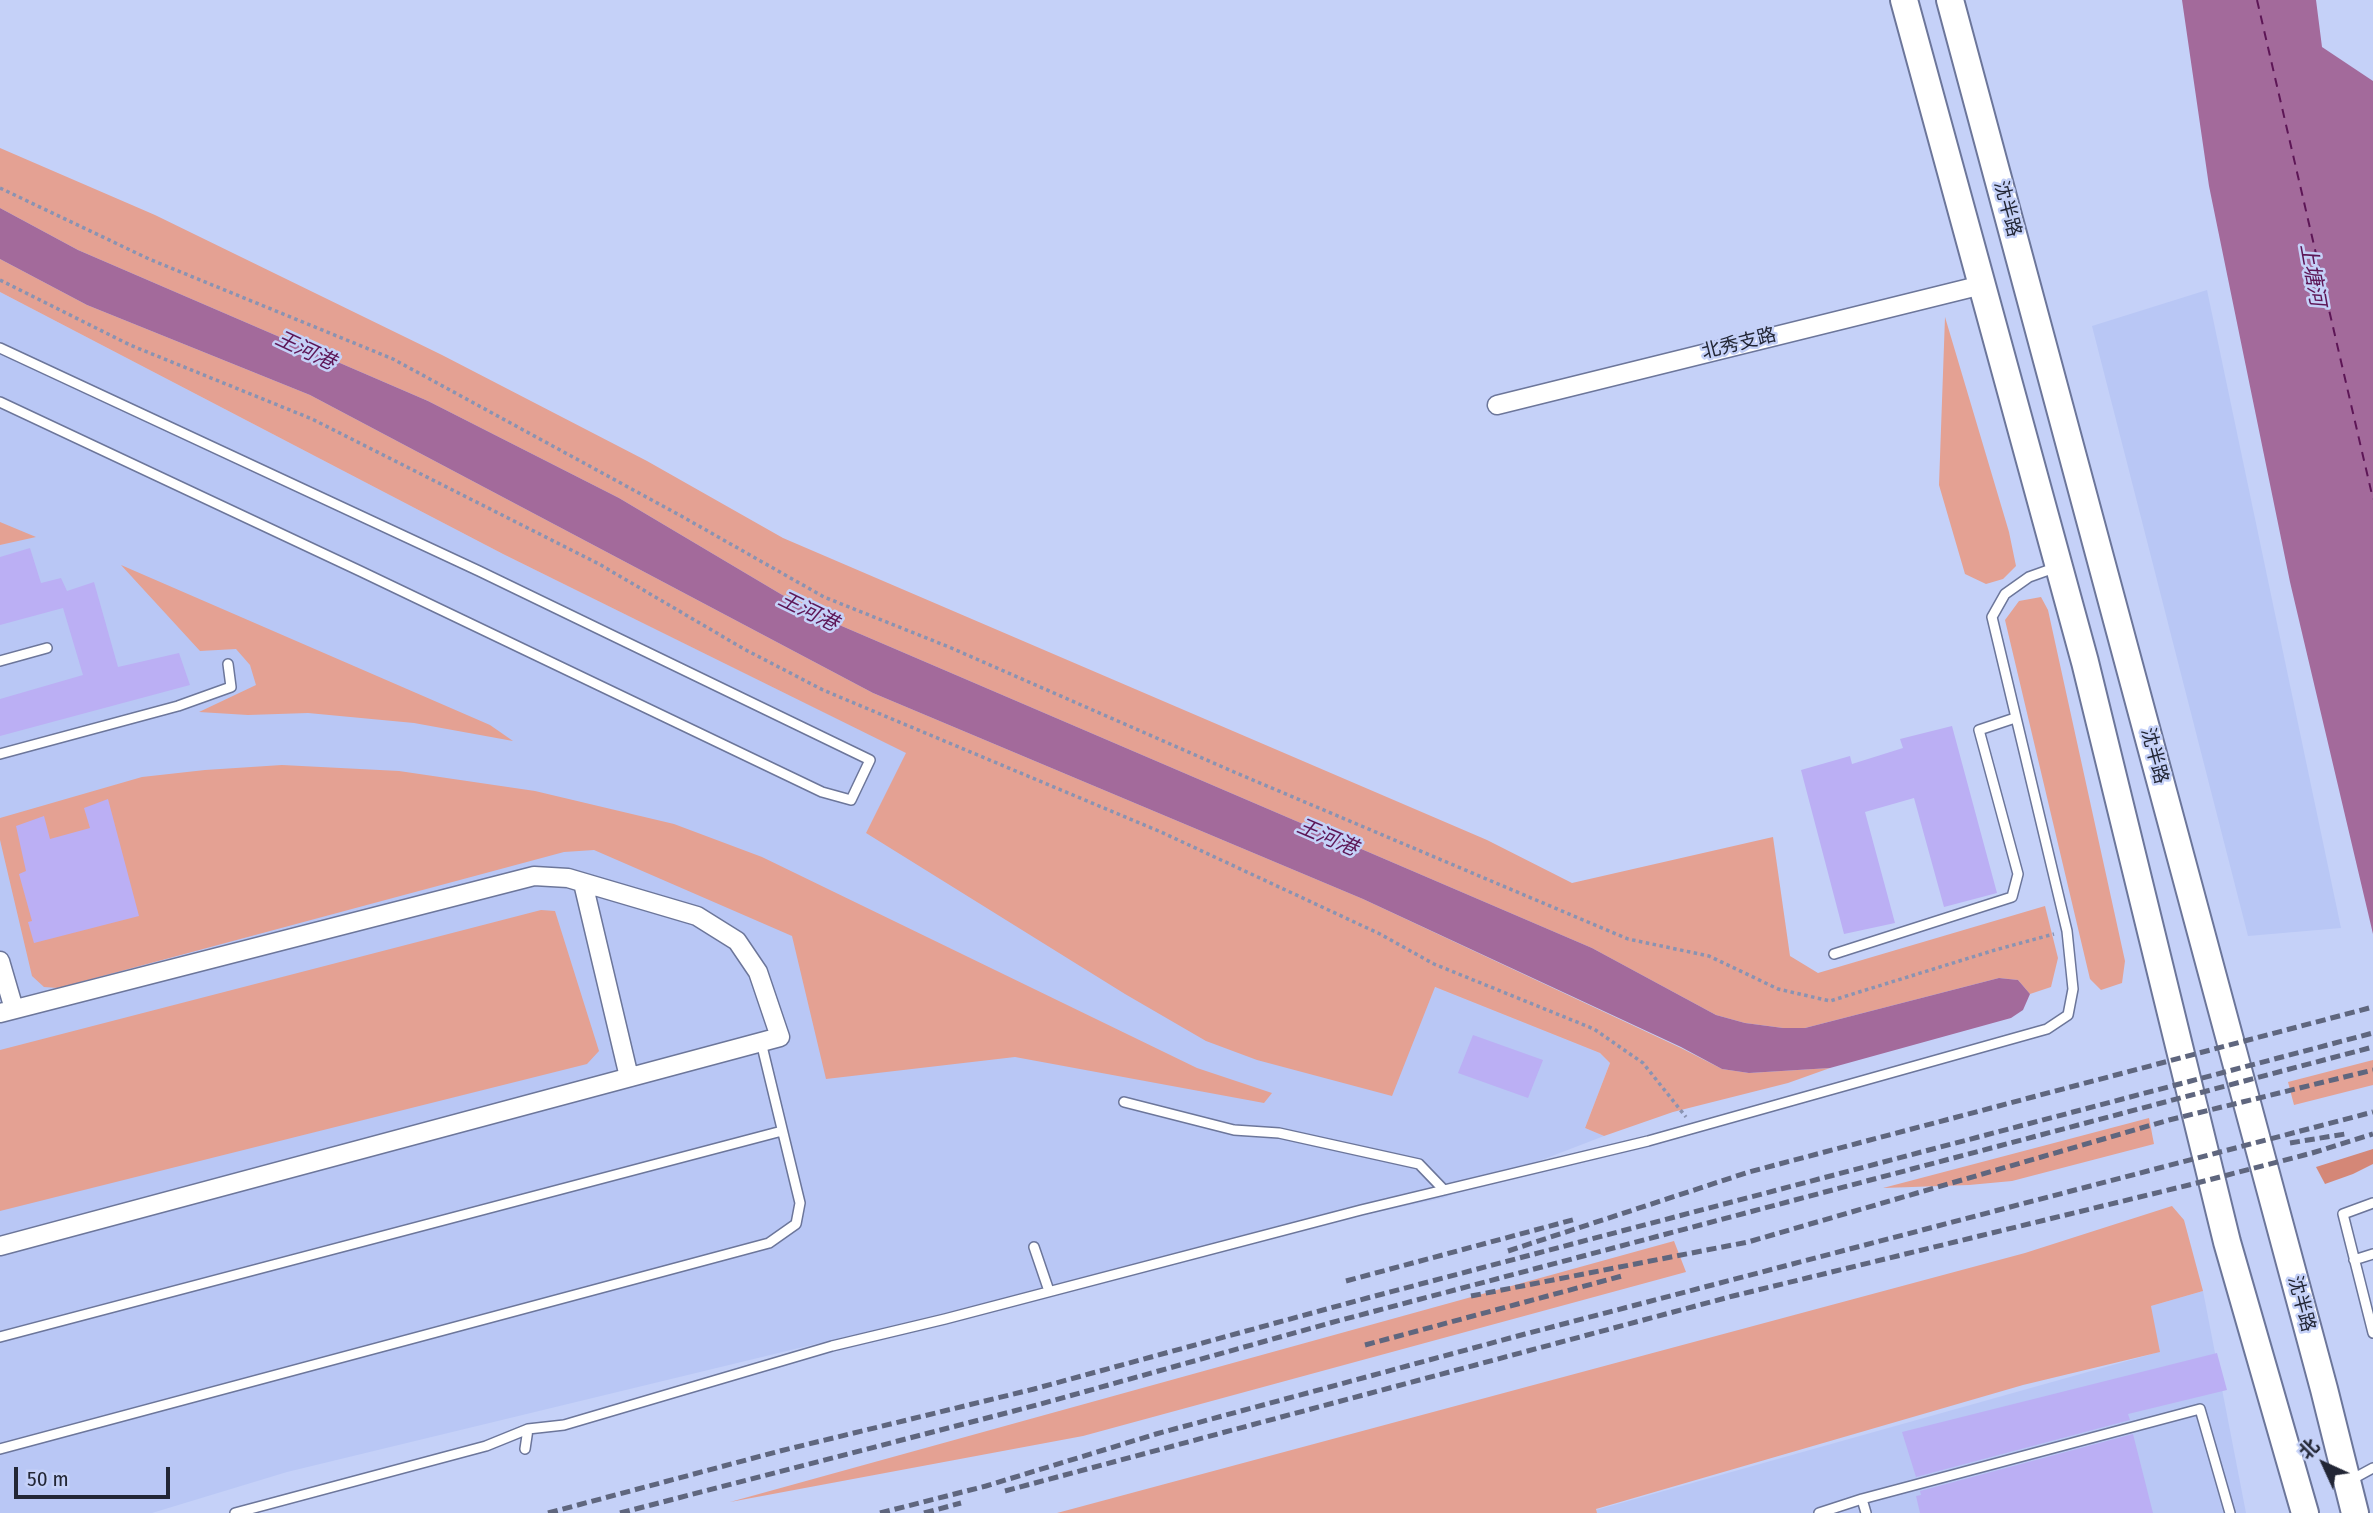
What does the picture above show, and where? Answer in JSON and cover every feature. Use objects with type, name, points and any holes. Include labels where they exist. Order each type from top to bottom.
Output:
[{"type":"main road","points":[[1904,0],[2085,662],[2228,1242],[2305,1513]]},
{"type":"main road","name":"沈半路","points":[[1950,0],[2355,1513]]},
{"type":"street","name":"北秀支路","points":[[1497,405],[1982,285]]},
{"type":"street","points":[[0,961],[7,1011],[534,876],[568,878],[697,916],[737,941],[758,972],[779,1037],[0,1246]]},
{"type":"street","points":[[583,883],[629,1077]]},
{"type":"lane","points":[[0,348],[479,571],[870,760],[851,800],[822,792],[0,402]]},
{"type":"lane","points":[[235,1513],[486,1446],[528,1429],[564,1425],[832,1346],[1444,1190],[1648,1141],[2047,1029],[2068,1015],[2073,989],[2067,931],[1992,617],[2005,594],[2029,576],[2058,566]]},
{"type":"lane","points":[[0,661],[47,648]]},
{"type":"lane","points":[[0,754],[178,706],[231,687],[228,664]]},
{"type":"lane","points":[[1834,954],[2012,897],[2018,874],[1979,730],[2015,718]]},
{"type":"lane","points":[[0,1450],[769,1243],[796,1224],[800,1203],[761,1042]]},
{"type":"lane","points":[[1125,1102],[1234,1130],[1279,1133],[1419,1164],[1444,1190]]},
{"type":"lane","points":[[0,1337],[782,1131]]},
{"type":"lane","points":[[2373,1203],[2343,1214],[2373,1333]]},
{"type":"lane","points":[[1034,1247],[1049,1291]]},
{"type":"lane","points":[[2354,1260],[2373,1254]]},
{"type":"lane","points":[[1819,1513],[1862,1499],[2200,1409],[2230,1513]]},
{"type":"lane","points":[[525,1449],[528,1429]]},
{"type":"lane","points":[[2347,1482],[2373,1468]]},
{"type":"lane","points":[[1862,1499],[1866,1513]]},
{"type":"path","points":[[0,188],[149,259],[393,359],[824,597],[949,647],[1234,772],[1628,939],[1709,956],[1778,989],[1830,1001],[1995,950],[2067,931]]},
{"type":"path","points":[[0,280],[130,345],[312,419],[598,564],[744,649],[823,690],[1161,832],[1380,934],[1434,964],[1594,1029],[1643,1063],[1695,1128]]},
{"type":"shaded area","points":[[0,148],[155,215],[442,355],[647,461],[783,538],[1487,840],[1572,883],[1773,837],[1790,956],[1818,973],[2045,906],[2058,958],[2051,987],[2030,994],[2018,980],[1999,978],[1805,1028],[1745,1023],[1716,1015],[1592,948],[816,615],[619,498],[428,401],[78,250],[0,208]]},
{"type":"shaded area","points":[[0,259],[87,305],[310,395],[873,693],[1363,899],[1722,1069],[1749,1073],[1830,1068],[1788,1083],[1673,1112],[1604,1136],[1585,1128],[1610,1063],[1600,1053],[1435,987],[1392,1096],[1257,1060],[1206,1041],[1125,994],[866,833],[906,753],[503,554],[0,292]]},
{"type":"shaded area","points":[[2207,290],[2341,928],[2248,936],[2092,326]]},
{"type":"shaded area","points":[[0,292],[503,554],[907,753],[866,833],[1435,987],[1600,1053],[1610,1063],[1585,1128],[1604,1136],[1443,1198],[1237,1242],[287,1472],[152,1513],[0,1513]]},
{"type":"shaded area","points":[[1945,317],[2009,532],[2016,566],[2003,579],[1986,584],[1965,574],[1939,485]]},
{"type":"shaded area","points":[[0,522],[36,537],[0,545]]},
{"type":"shaded area","points":[[121,565],[490,725],[513,741],[414,723],[308,713],[248,715],[199,712],[256,685],[250,665],[236,649],[200,651]]},
{"type":"shaded area","points":[[2041,597],[2048,610],[2125,961],[2122,983],[2101,990],[2090,979],[2005,620],[2019,601]]},
{"type":"shaded area","points":[[282,765],[399,771],[535,791],[674,824],[762,857],[1197,1068],[1272,1093],[1264,1103],[1015,1057],[826,1079],[792,936],[594,850],[564,852],[58,988],[44,987],[32,976],[0,840],[0,818],[142,777]]},
{"type":"shaded area","points":[[541,910],[555,911],[599,1051],[587,1064],[0,1211],[0,1050]]},
{"type":"shaded area","points":[[2373,1060],[2373,1085],[2294,1105],[2288,1082]]},
{"type":"shaded area","points":[[2149,1118],[2154,1144],[2012,1181],[1883,1188]]},
{"type":"shaded area","points":[[2373,1149],[2373,1164],[2325,1184],[2316,1167]]},
{"type":"shaded area","points":[[2172,1206],[2184,1220],[2203,1291],[2151,1306],[2160,1352],[2023,1385],[1596,1509],[1597,1513],[1057,1513],[2025,1253]]},
{"type":"shaded area","points":[[1674,1241],[1686,1272],[1083,1436],[730,1502]]},
{"type":"shaded area","points":[[2203,1291],[2246,1513],[1597,1513],[1596,1510],[2159,1352],[2151,1306]]},
{"type":"water","name":"上塘河","points":[[2182,0],[2316,0],[2322,47],[2373,81],[2373,934],[2290,582],[2209,186]]},
{"type":"water","name":"王河港","points":[[0,208],[78,250],[428,401],[619,498],[816,615],[1592,948],[1716,1015],[1745,1023],[1805,1028],[1999,978],[2018,980],[2030,994],[2023,1010],[2011,1018],[1830,1068],[1749,1073],[1722,1069],[1681,1047],[1363,899],[873,693],[310,395],[87,305],[0,259]]},
{"type":"building","points":[[30,548],[41,583],[61,578],[67,591],[94,582],[118,667],[179,653],[190,685],[0,736],[0,699],[83,675],[63,608],[0,625],[0,557]]},
{"type":"building","points":[[1952,726],[1997,893],[1944,907],[1914,798],[1865,812],[1895,923],[1844,934],[1801,770],[1850,756],[1852,764],[1903,748],[1900,739]]},
{"type":"building","points":[[108,799],[139,916],[34,943],[28,922],[32,921],[19,874],[26,871],[16,826],[44,816],[50,839],[90,828],[84,808]]},
{"type":"building","points":[[1473,1035],[1543,1060],[1528,1098],[1458,1073]]},
{"type":"building","points":[[2217,1353],[2227,1390],[2128,1414],[2130,1420],[1916,1477],[1902,1432]]},
{"type":"building","points":[[2133,1434],[2153,1513],[1920,1513],[1916,1496],[1921,1495],[1920,1491]]},
{"type":"ferry route","points":[[2257,0],[2373,499]]},
{"type":"railway","points":[[1508,1251],[1749,1172],[2373,1007]]},
{"type":"railway","points":[[548,1513],[780,1451],[1034,1389],[1356,1301],[2373,1033]]},
{"type":"railway","points":[[620,1513],[1037,1405],[1330,1323],[2373,1047]]},
{"type":"railway","points":[[1471,1296],[1748,1242],[2169,1120],[2373,1070]]},
{"type":"railway","points":[[880,1513],[986,1486],[1156,1434],[1525,1334],[2373,1112]]},
{"type":"railway","points":[[2290,1143],[2345,1134]]},
{"type":"railway","points":[[1005,1491],[1733,1296],[2193,1184],[2373,1134]]},
{"type":"railway","points":[[1346,1281],[1576,1219]]},
{"type":"railway","points":[[1365,1345],[1622,1276]]},
{"type":"railway","points":[[924,1513],[961,1503]]}]
